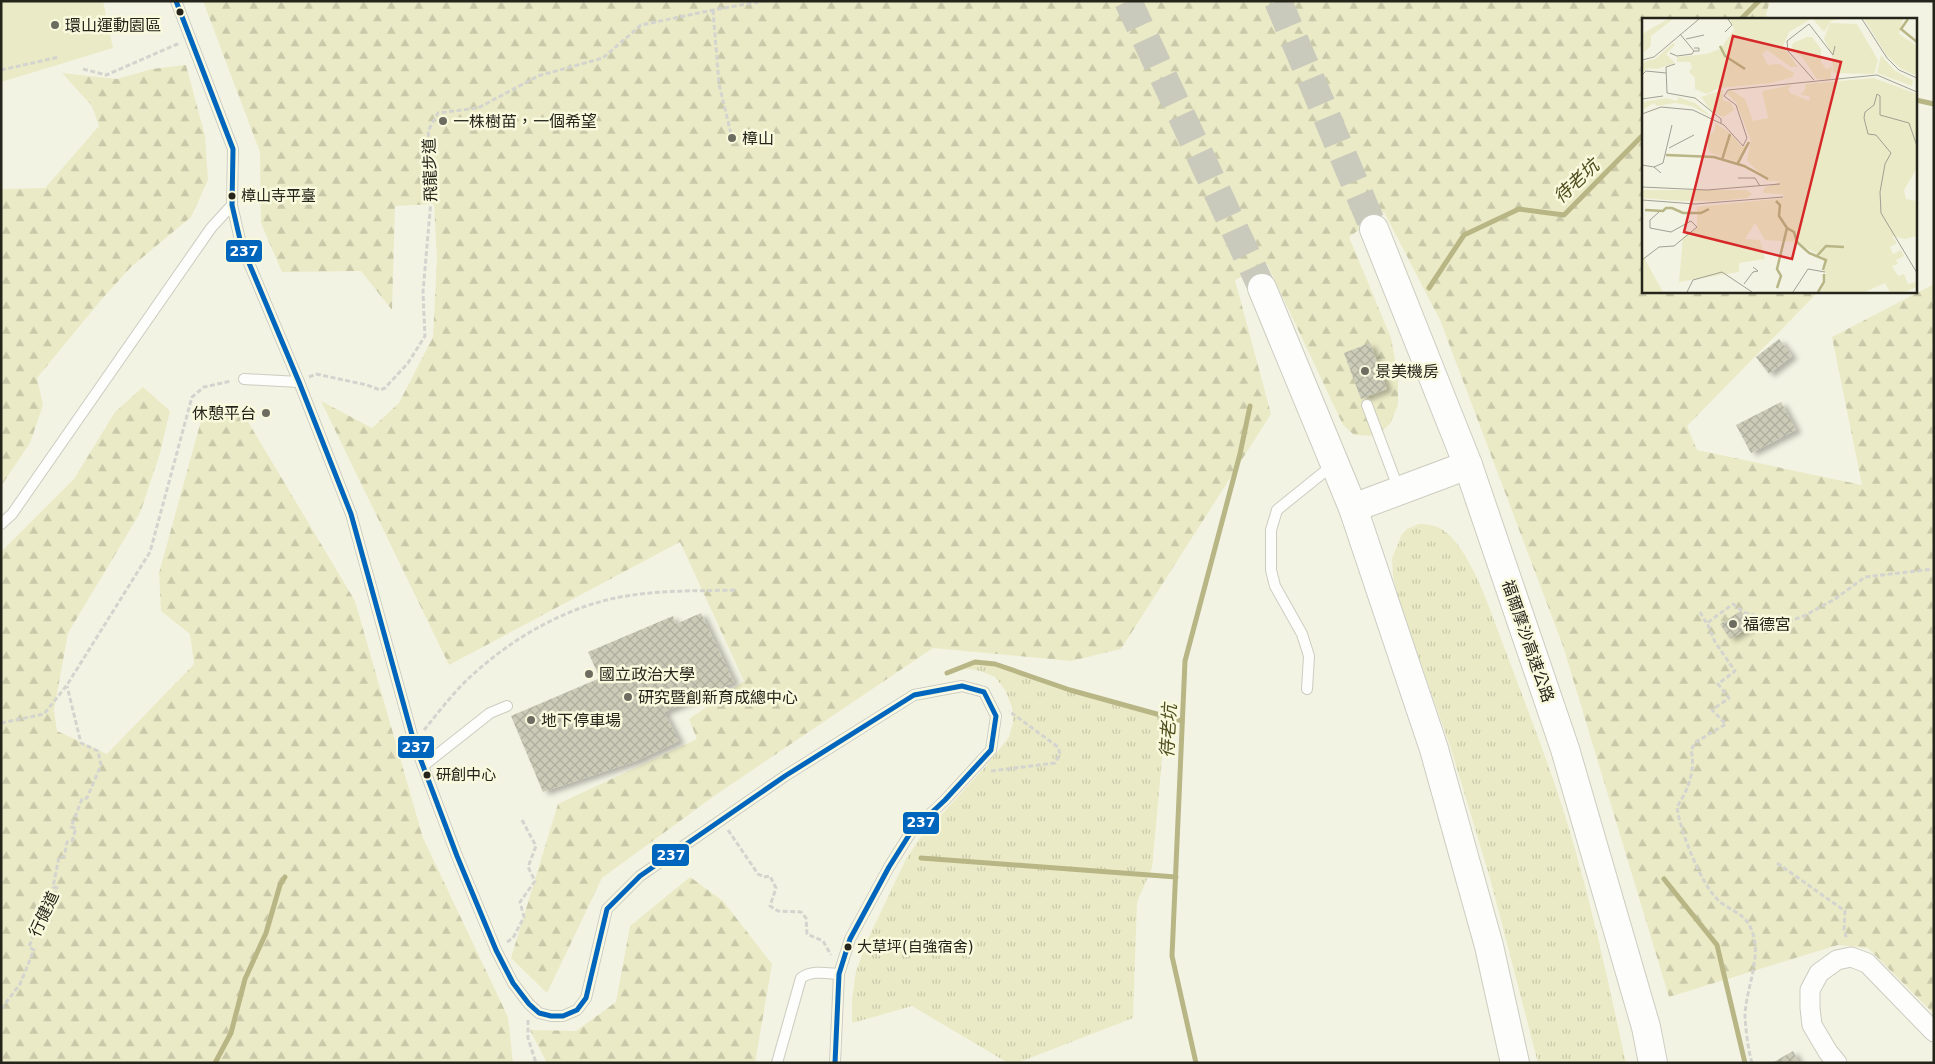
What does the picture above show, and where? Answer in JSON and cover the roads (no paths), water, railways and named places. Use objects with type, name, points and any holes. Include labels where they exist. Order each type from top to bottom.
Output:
[{"type":"highway","name":"福爾摩沙高速公路","points":[[1374,229],[1468,465],[1565,749],[1646,1027],[1653,1063]]},
{"type":"highway","points":[[1262,288],[1353,508],[1434,749],[1489,946],[1515,1063]]},
{"type":"highway","points":[[1353,508],[1468,465]]},
{"type":"street","points":[[1837,1063],[1812,1025],[1810,1008],[1810,990],[1819,972],[1836,960],[1851,957],[1868,963],[1934,1032]]},
{"type":"lane","points":[[176,1],[233,149],[232,205],[241,244],[300,382],[351,514],[414,742],[457,856],[496,950],[513,983],[528,1004],[539,1013],[551,1016],[564,1016],[577,1010],[586,998],[607,909],[640,876],[785,776],[914,695],[962,686],[984,692],[996,716],[991,750],[946,800],[911,832],[889,867],[850,939],[838,974],[835,1063]]},
{"type":"lane","points":[[1,524],[12,514],[211,228],[232,205]]},
{"type":"lane","points":[[244,379],[300,382]]},
{"type":"lane","points":[[1367,405],[1400,491]]},
{"type":"lane","points":[[1307,689],[1308,656],[1302,634],[1275,586],[1271,570],[1271,530],[1277,510],[1335,463]]},
{"type":"lane","points":[[423,766],[490,713],[507,706]]},
{"type":"lane","points":[[777,1063],[801,978],[815,972],[838,974]]},
{"type":"waterway","name":"待老坑","points":[[1742,18],[1759,1]]},
{"type":"waterway","points":[[1918,100],[1934,104]]},
{"type":"waterway","name":"待老坑","points":[[1429,288],[1464,235],[1519,209],[1564,215],[1642,136]]},
{"type":"waterway","name":"待老坑","points":[[1196,1063],[1172,956],[1185,661],[1240,454],[1250,406]]},
{"type":"waterway","points":[[947,673],[975,662],[995,664],[1070,690],[1182,721]]},
{"type":"waterway","points":[[921,858],[1176,877]]},
{"type":"waterway","points":[[215,1063],[231,1033],[245,979],[266,933],[280,885],[285,877]]},
{"type":"waterway","points":[[1664,879],[1717,945],[1745,1063]]},
{"type":"tunnel","points":[[1128,1],[1262,288]]},
{"type":"tunnel","points":[[1278,1],[1374,229]]},
{"type":"place","name":"環山運動園區","points":[[55,25]]},
{"type":"place","name":"一株樹苗，一個希望","points":[[443,121]]},
{"type":"place","name":"樟山","points":[[732,138]]},
{"type":"place","name":"樟山寺平臺","points":[[232,196]]},
{"type":"place","name":"景美機房","points":[[1365,371]]},
{"type":"place","name":"休憩平台","points":[[266,413]]},
{"type":"place","name":"福德宮","points":[[1733,624]]},
{"type":"place","name":"國立政治大學","points":[[589,674]]},
{"type":"place","name":"研究暨創新育成總中心","points":[[628,697]]},
{"type":"place","name":"地下停車場","points":[[531,720]]},
{"type":"place","name":"研創中心","points":[[427,775]]},
{"type":"place","name":"大草坪(自強宿舍)","points":[[848,947]]}]
